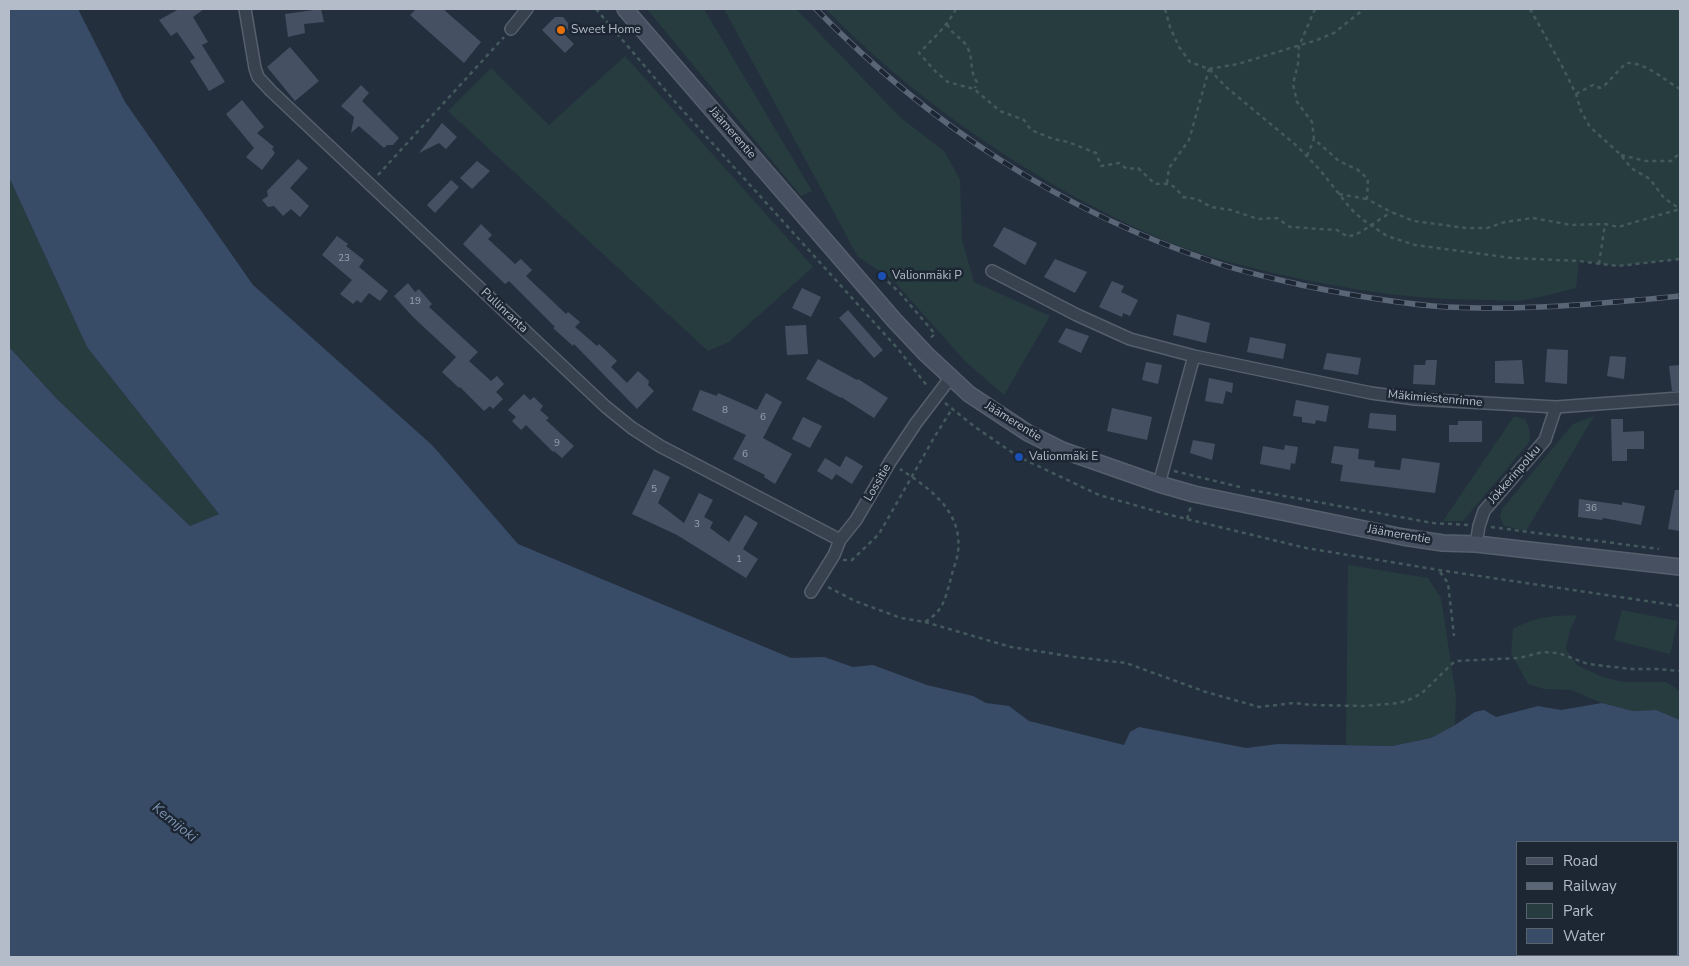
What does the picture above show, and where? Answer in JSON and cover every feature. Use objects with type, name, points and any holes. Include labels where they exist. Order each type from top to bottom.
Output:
[{"type":"main road","name":"Jäämerentie","points":[[625,9],[894,320],[926,354],[976,399],[1028,433],[1062,450],[1159,484],[1241,504],[1403,537],[1443,543],[1476,544],[1680,567]]},
{"type":"street","name":"Pullinranta","points":[[245,9],[258,77],[606,407],[632,428],[660,446],[840,540]]},
{"type":"street","points":[[512,29],[527,9]]},
{"type":"street","name":"Mäkimiestenrinne","points":[[992,271],[1077,315],[1130,338],[1194,356],[1380,394],[1556,407],[1680,398]]},
{"type":"street","points":[[1159,484],[1194,356]]},
{"type":"street","name":"Lossitie","points":[[811,592],[819,582],[840,540],[856,520],[916,422],[951,377]]},
{"type":"street","name":"Jokkerinpolku","points":[[1476,544],[1479,526],[1487,507],[1545,440],[1556,407]]},
{"type":"path","points":[[596,9],[677,104],[898,349],[928,387]]},
{"type":"path","points":[[956,9],[946,24],[918,52],[936,72],[948,82],[974,89],[1000,111],[1024,120],[1031,130],[1096,153],[1101,166],[1119,163],[1127,169],[1138,168],[1155,184],[1166,183],[1174,185],[1183,197],[1197,199],[1211,206],[1258,219],[1277,218],[1290,227],[1337,230],[1348,237],[1361,232],[1391,212]]},
{"type":"path","points":[[1166,9],[1170,27],[1179,47],[1190,62],[1209,69],[1226,87],[1297,146],[1362,219],[1387,236],[1415,245],[1512,258],[1579,261],[1618,266],[1680,259]]},
{"type":"path","points":[[1307,157],[1314,139],[1312,122],[1297,102],[1293,84],[1298,64],[1299,46],[1314,9]]},
{"type":"path","points":[[1209,69],[1238,64],[1318,40],[1334,33],[1364,9]]},
{"type":"path","points":[[1530,9],[1576,94],[1581,111],[1590,127],[1620,154],[1631,168],[1650,179],[1664,198],[1680,209]]},
{"type":"path","points":[[946,24],[951,33],[963,40],[970,53],[973,77],[977,82],[974,89]]},
{"type":"path","points":[[370,184],[512,29]]},
{"type":"path","points":[[1576,94],[1593,85],[1600,88],[1626,63],[1634,63],[1662,77],[1680,89]]},
{"type":"path","points":[[1166,183],[1169,168],[1189,140],[1209,69]]},
{"type":"path","points":[[1314,139],[1339,161],[1358,170],[1368,179],[1367,199]]},
{"type":"path","points":[[1620,154],[1646,161],[1671,161],[1680,153]]},
{"type":"path","points":[[1338,194],[1367,199],[1391,212],[1414,221],[1466,228],[1487,228],[1506,222],[1533,218],[1571,224],[1618,226],[1680,209]]},
{"type":"path","points":[[1599,264],[1605,224]]},
{"type":"path","points":[[946,404],[1019,458],[1099,495],[1166,514],[1306,548],[1680,606]]},
{"type":"path","points":[[834,555],[844,561],[852,560],[878,534],[952,409]]},
{"type":"path","points":[[890,462],[945,504],[953,518],[957,534],[958,551],[943,606],[935,616],[925,622]]},
{"type":"path","points":[[1163,468],[1249,490],[1433,523],[1479,526],[1660,549]]},
{"type":"path","points":[[1439,570],[1448,583],[1454,636]]},
{"type":"path","points":[[819,582],[855,601],[901,618],[925,622],[960,634],[1011,647],[1075,658],[1126,663],[1249,706],[1259,707],[1294,703],[1379,706],[1405,701],[1422,693],[1446,672],[1455,661],[1519,658],[1543,652],[1558,653],[1588,664],[1631,669],[1680,671]]},
{"type":"green space","points":[[647,9],[704,9],[812,191],[801,196]]},
{"type":"green space","points":[[724,9],[796,9],[900,117],[945,152],[960,180],[962,240],[974,282],[1050,316],[1004,395],[966,362],[892,279],[858,257]]},
{"type":"green space","points":[[826,9],[1680,9],[1680,259],[1618,266],[1579,261],[1576,288],[1519,301],[1430,298],[1371,292],[1284,275],[1221,260],[1152,235],[1068,193],[1035,174],[940,110],[881,62]]},
{"type":"green space","points":[[625,56],[813,267],[729,342],[708,351],[448,111],[491,68],[549,125]]},
{"type":"green space","points":[[9,177],[87,347],[219,514],[190,526],[57,399],[9,347]]},
{"type":"green space","points":[[1514,416],[1525,419],[1529,428],[1530,441],[1463,521],[1443,521]]},
{"type":"green space","points":[[1594,416],[1526,531],[1504,526],[1500,517],[1502,509],[1573,424]]},
{"type":"green space","points":[[1348,565],[1428,578],[1441,598],[1456,696],[1455,725],[1431,738],[1392,746],[1346,745]]},
{"type":"green space","points":[[1622,610],[1678,621],[1670,654],[1614,640]]},
{"type":"green space","points":[[1577,615],[1570,630],[1566,649],[1577,665],[1603,677],[1622,682],[1666,682],[1680,693],[1680,720],[1656,710],[1633,711],[1602,703],[1571,690],[1544,689],[1528,684],[1511,653],[1513,629],[1537,619]]},
{"type":"water","name":"Kemijoki","points":[[9,9],[78,9],[125,102],[253,285],[432,445],[518,544],[791,658],[824,657],[853,667],[873,665],[927,685],[973,696],[986,703],[1009,706],[1029,721],[1124,745],[1130,732],[1139,727],[1246,748],[1278,744],[1392,746],[1431,738],[1475,712],[1484,710],[1496,717],[1538,706],[1561,710],[1602,703],[1633,711],[1656,710],[1680,720],[1680,957],[9,957],[9,347],[57,399],[190,526],[219,514],[87,347],[9,177]]},
{"type":"building","points":[[179,9],[204,9],[193,17],[208,42],[202,45],[225,82],[209,91],[190,61],[195,58],[177,32],[171,36],[159,20]]},
{"type":"building","points":[[321,9],[324,22],[304,24],[305,33],[288,37],[285,14]]},
{"type":"building","points":[[416,9],[443,9],[481,42],[464,63],[410,15]]},
{"type":"building","points":[[555,17],[563,17],[568,23],[568,29],[564,34],[574,44],[565,53],[542,30]]},
{"type":"building","points":[[290,47],[319,81],[295,101],[267,67]]},
{"type":"building","points":[[361,85],[369,93],[362,101],[399,138],[393,145],[387,145],[384,148],[359,126],[351,133],[354,117],[341,106]]},
{"type":"building","points":[[242,100],[264,127],[257,133],[274,147],[272,149],[275,153],[262,170],[246,157],[254,148],[226,114]]},
{"type":"building","points":[[442,123],[457,137],[446,149],[439,143],[419,153]]},
{"type":"building","points":[[298,159],[308,168],[290,188],[309,206],[300,217],[291,209],[283,216],[274,206],[268,207],[262,200],[268,196],[267,191]]},
{"type":"building","points":[[477,161],[490,171],[472,189],[460,178]]},
{"type":"building","points":[[451,180],[459,187],[435,213],[427,205]]},
{"type":"building","points":[[481,224],[492,235],[488,239],[515,264],[521,259],[532,270],[526,276],[566,314],[568,312],[580,322],[575,327],[597,346],[599,344],[617,361],[611,367],[627,383],[638,371],[649,381],[648,385],[654,391],[637,409],[574,344],[573,346],[553,328],[555,327],[509,281],[505,284],[463,244]]},
{"type":"building","points":[[1004,227],[1037,243],[1025,265],[993,246]]},
{"type":"building","points":[[337,236],[364,260],[359,267],[388,291],[380,301],[369,293],[361,303],[357,300],[353,304],[340,294],[352,280],[322,255]]},
{"type":"building","points":[[1055,259],[1087,272],[1075,293],[1044,277]]},
{"type":"building","points":[[1112,281],[1124,286],[1121,292],[1138,300],[1130,316],[1123,313],[1122,317],[1099,307]]},
{"type":"building","points":[[408,283],[415,292],[419,289],[432,304],[429,307],[478,352],[469,361],[491,381],[497,376],[504,384],[496,392],[503,399],[493,409],[490,406],[484,411],[442,372],[456,357],[413,317],[394,296]]},
{"type":"building","points":[[802,288],[821,297],[811,317],[792,308]]},
{"type":"building","points":[[848,310],[883,350],[874,358],[839,318]]},
{"type":"building","points":[[1177,314],[1210,323],[1206,343],[1173,335]]},
{"type":"building","points":[[806,325],[808,354],[787,355],[785,326]]},
{"type":"building","points":[[1066,328],[1089,336],[1081,353],[1058,342]]},
{"type":"building","points":[[1250,337],[1286,344],[1283,359],[1247,352]]},
{"type":"building","points":[[1547,349],[1568,350],[1567,384],[1545,382]]},
{"type":"building","points":[[1327,353],[1361,358],[1358,375],[1323,369]]},
{"type":"building","points":[[1610,356],[1626,357],[1624,379],[1607,376]]},
{"type":"building","points":[[818,359],[858,379],[888,398],[874,418],[841,397],[806,379]]},
{"type":"building","points":[[1426,360],[1437,360],[1435,385],[1413,384],[1414,365],[1425,365]]},
{"type":"building","points":[[1522,360],[1524,384],[1495,383],[1495,361]]},
{"type":"building","points":[[1146,362],[1162,365],[1158,384],[1142,380]]},
{"type":"building","points":[[1680,365],[1680,391],[1672,391],[1669,366]]},
{"type":"building","points":[[1209,378],[1233,383],[1232,393],[1226,391],[1223,404],[1205,401]]},
{"type":"building","points":[[700,390],[717,396],[718,393],[757,410],[766,393],[782,402],[763,438],[792,454],[775,484],[764,477],[765,475],[733,459],[746,435],[692,410]]},
{"type":"building","points":[[524,394],[530,400],[534,397],[543,406],[540,410],[549,418],[546,420],[574,446],[562,458],[553,452],[526,425],[521,430],[512,421],[516,417],[508,410]]},
{"type":"building","points":[[1296,400],[1329,406],[1326,422],[1316,420],[1315,424],[1302,422],[1302,417],[1293,416]]},
{"type":"building","points":[[1112,408],[1152,417],[1147,440],[1107,431]]},
{"type":"building","points":[[1370,413],[1396,415],[1396,431],[1368,428]]},
{"type":"building","points":[[803,417],[822,426],[810,448],[792,439]]},
{"type":"building","points":[[1611,419],[1623,419],[1623,432],[1644,431],[1644,449],[1627,449],[1627,461],[1612,461]]},
{"type":"building","points":[[1458,421],[1482,421],[1482,442],[1449,442],[1449,425],[1458,425]]},
{"type":"building","points":[[1193,440],[1215,444],[1212,460],[1190,453]]},
{"type":"building","points":[[1285,445],[1298,447],[1295,464],[1291,463],[1290,470],[1260,464],[1263,446],[1284,450]]},
{"type":"building","points":[[1334,446],[1359,449],[1358,459],[1375,461],[1374,467],[1400,470],[1402,458],[1440,463],[1435,493],[1340,481],[1343,465],[1331,463]]},
{"type":"building","points":[[846,456],[863,466],[852,484],[836,474],[832,480],[817,471],[825,458],[840,467]]},
{"type":"building","points":[[654,469],[670,477],[658,503],[684,523],[699,493],[713,500],[704,517],[713,522],[710,528],[729,542],[745,515],[758,523],[743,549],[758,559],[746,578],[677,535],[632,514]]},
{"type":"building","points":[[1675,490],[1680,490],[1680,531],[1668,529]]},
{"type":"building","points":[[1579,499],[1622,505],[1622,502],[1645,506],[1641,525],[1603,518],[1602,520],[1578,517]]},
{"type":"railway","points":[[816,9],[859,51],[904,90],[1000,160],[1051,190],[1103,217],[1158,241],[1225,266],[1257,275],[1350,295],[1433,306],[1526,308],[1680,296]]},
{"type":"place","name":"Sweet Home","points":[[561,30]]},
{"type":"place","name":"Valionmäki P","points":[[882,276]]},
{"type":"place","name":"Valionmäki E","points":[[1019,457]]}]
